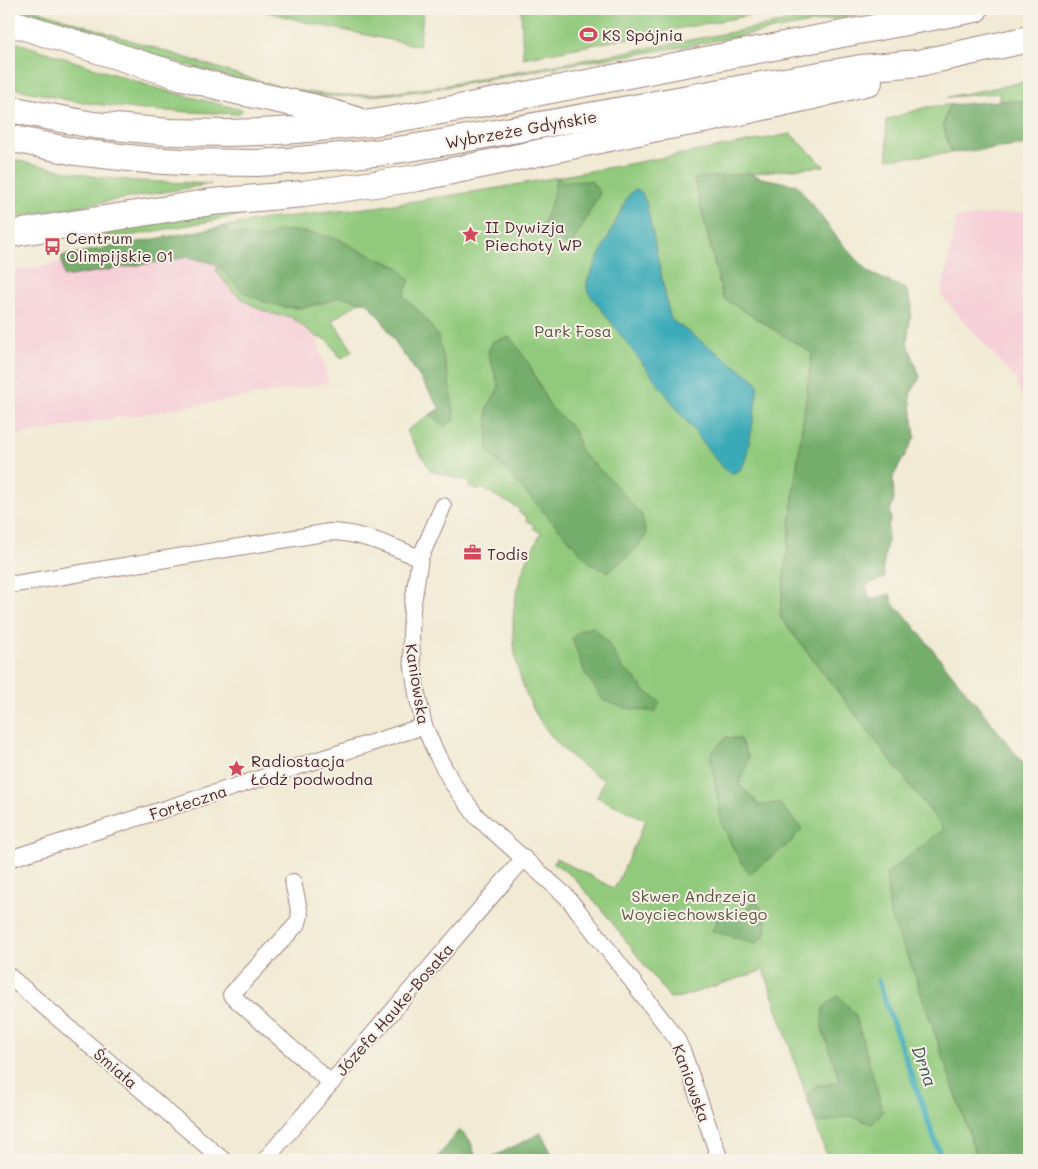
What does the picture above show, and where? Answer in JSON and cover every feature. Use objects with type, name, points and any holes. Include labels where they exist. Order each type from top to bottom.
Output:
[{"type":"main road","name":"Wybrzeże Gdyńskie","points":[[9,109],[93,125],[169,132],[259,132],[372,123],[975,9]]},
{"type":"main road","points":[[9,22],[183,77],[372,123]]},
{"type":"main road","name":"Wybrzeże Gdyńskie","points":[[9,138],[76,152],[183,162],[257,163],[384,152],[861,68],[919,63],[1029,39]]},
{"type":"main road","points":[[9,234],[212,202],[303,194],[418,178],[813,96],[869,82],[919,63]]},
{"type":"street","name":"Kaniowska","points":[[443,506],[420,558],[412,609],[412,660],[424,726],[453,784],[477,817],[566,896],[676,1038],[720,1160]]},
{"type":"street","points":[[9,585],[330,532],[353,534],[394,547],[420,558]]},
{"type":"street","name":"Forteczna","points":[[9,859],[424,726]]},
{"type":"street","name":"Józefa Hauke-Bosaka","points":[[265,1160],[524,858]]},
{"type":"street","points":[[293,882],[300,914],[298,923],[231,995],[331,1083]]},
{"type":"street","name":"Śmiała","points":[[9,976],[223,1160]]},
{"type":"shaded area","points":[[1029,211],[1029,409],[1016,384],[1018,382],[941,295],[957,218]]},
{"type":"shaded area","points":[[228,233],[229,237],[216,271],[232,291],[247,302],[261,310],[291,317],[317,337],[328,383],[118,417],[9,437],[9,272]]},
{"type":"green space","points":[[9,9],[33,9],[265,83],[308,92],[345,95],[376,94],[437,87],[856,9],[889,9],[676,48],[434,89],[361,96],[324,96],[287,93],[9,15]]},
{"type":"green space","points":[[255,9],[424,9],[419,46],[314,24]]},
{"type":"green space","name":"KS Spójnia","points":[[521,9],[783,9],[523,58]]},
{"type":"green space","points":[[9,40],[159,89],[243,110],[238,114],[143,110],[72,101],[9,87]]},
{"type":"green space","points":[[1029,81],[1029,101],[999,101],[999,93],[948,97]]},
{"type":"green space","points":[[998,101],[1029,101],[1029,145],[951,153],[943,125],[949,105]]},
{"type":"green space","points":[[949,105],[943,125],[951,153],[888,159],[886,120],[926,107]]},
{"type":"green space","name":"Park Fosa","points":[[791,134],[824,166],[694,179],[723,298],[812,353],[794,489],[780,617],[992,890],[914,972],[978,1160],[828,1160],[764,970],[681,997],[670,998],[603,911],[573,877],[554,863],[556,858],[613,888],[616,886],[646,820],[597,797],[604,780],[580,764],[559,745],[545,729],[525,691],[515,650],[514,607],[522,572],[541,533],[526,520],[527,517],[518,512],[520,509],[481,488],[478,490],[469,486],[471,482],[431,471],[406,431],[440,408],[382,320],[367,302],[360,302],[332,320],[353,351],[342,358],[328,340],[317,337],[291,317],[261,310],[247,302],[232,291],[216,271],[229,238],[226,226],[267,219],[375,207],[498,188]]},
{"type":"green space","points":[[9,159],[96,177],[211,184],[9,218]]},
{"type":"green space","points":[[749,173],[762,178],[797,185],[839,240],[870,273],[906,289],[912,305],[907,342],[920,377],[910,395],[915,437],[893,477],[894,500],[890,511],[891,520],[888,527],[883,568],[885,578],[866,585],[870,600],[890,594],[893,604],[899,611],[901,610],[1029,770],[1029,1160],[978,1160],[914,972],[890,916],[886,874],[944,829],[780,617],[794,489],[812,353],[723,298],[694,179]]},
{"type":"green space","points":[[556,177],[566,182],[591,181],[600,193],[572,245],[566,245],[541,227],[551,203]]},
{"type":"green space","points":[[274,206],[254,213],[107,240],[106,234],[149,220]]},
{"type":"green space","points":[[226,226],[229,233],[266,238],[281,230],[311,233],[339,239],[398,267],[410,281],[403,296],[423,315],[438,337],[448,375],[455,420],[445,426],[430,415],[440,408],[382,320],[367,302],[339,297],[301,308],[284,307],[262,301],[243,292],[218,265],[189,257],[64,277],[61,256]]},
{"type":"green space","points":[[510,337],[528,362],[549,405],[574,430],[581,452],[615,484],[642,516],[646,535],[634,551],[608,572],[592,565],[488,451],[487,408],[499,387],[488,352],[493,341]]},
{"type":"green space","points":[[593,627],[606,640],[623,669],[635,678],[644,690],[660,702],[655,712],[624,708],[603,700],[585,673],[572,639],[580,630]]},
{"type":"green space","points":[[726,737],[740,739],[749,758],[739,784],[759,805],[779,803],[802,829],[791,842],[749,874],[733,848],[722,824],[710,755]]},
{"type":"green space","points":[[755,899],[766,918],[765,936],[755,943],[712,931],[720,914],[727,917],[741,914],[748,910]]},
{"type":"green space","points":[[838,995],[855,1014],[883,1111],[872,1124],[851,1116],[816,1124],[806,1095],[815,1086],[840,1082],[822,1028],[823,1008]]},
{"type":"green space","points":[[459,1130],[470,1140],[477,1160],[437,1160],[436,1159]]},
{"type":"green space","points":[[541,1133],[555,1160],[486,1160]]},
{"type":"water","points":[[635,189],[642,193],[646,202],[670,317],[755,380],[758,385],[747,454],[741,469],[736,472],[730,473],[720,465],[588,292],[587,281],[628,196]]},
{"type":"waterway","name":"Drna","points":[[878,981],[942,1160]]},
{"type":"place","name":"KS Spójnia","points":[[588,34]]},
{"type":"place","name":"II Dywizja Piechoty WP","points":[[471,235]]},
{"type":"place","name":"Centrum Olimpijskie 01","points":[[52,246]]},
{"type":"place","name":"Todis","points":[[473,553]]},
{"type":"place","name":"Radiostacja Łódź podwodna","points":[[237,769]]},
{"type":"park label","name":"Skwer Andrzeja Woyciechowskiego","points":[[694,904]]}]
